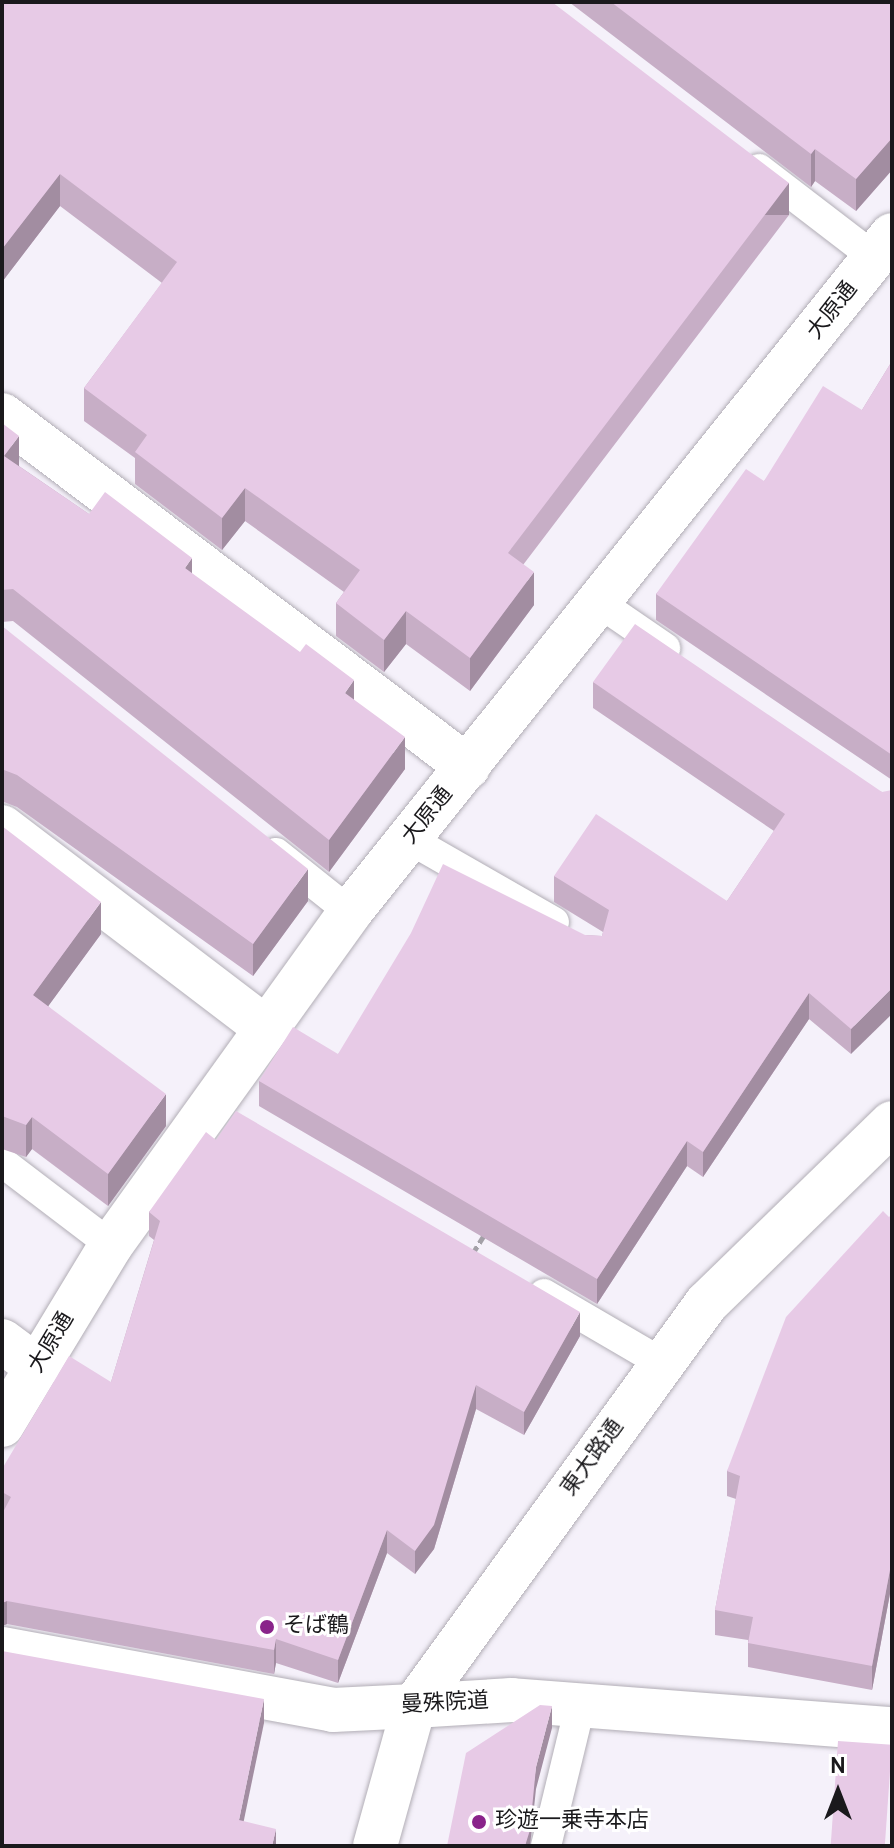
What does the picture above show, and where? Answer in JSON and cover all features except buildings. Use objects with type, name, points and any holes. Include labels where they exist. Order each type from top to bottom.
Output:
[{"type":"street","name":"大原通","points":[[2,1425],[111,1245],[227,1109],[266,1028],[350,912],[601,604],[883,246]]},
{"type":"street","points":[[2,415],[468,767]]},
{"type":"street","points":[[2,827],[266,1028]]},
{"type":"street","name":"東大路通","points":[[375,1846],[414,1706],[707,1303],[892,1123]]},
{"type":"street","points":[[2,1341],[37,1367]]},
{"type":"street","name":"曼殊院道","points":[[2,1649],[333,1710],[414,1706],[580,1706],[892,1729]]},
{"type":"lane","points":[[738,154],[883,246]]},
{"type":"lane","points":[[601,604],[689,664]]},
{"type":"lane","points":[[250,833],[350,912]]},
{"type":"lane","points":[[409,839],[581,937]]},
{"type":"lane","points":[[2,1162],[111,1245]]},
{"type":"lane","points":[[481,1240],[662,1363]]},
{"type":"lane","points":[[546,1846],[580,1706]]},
{"type":"place","name":"そば鶴","points":[[267,1627]]},
{"type":"place","name":"珍遊一乗寺本店","points":[[479,1822]]}]
